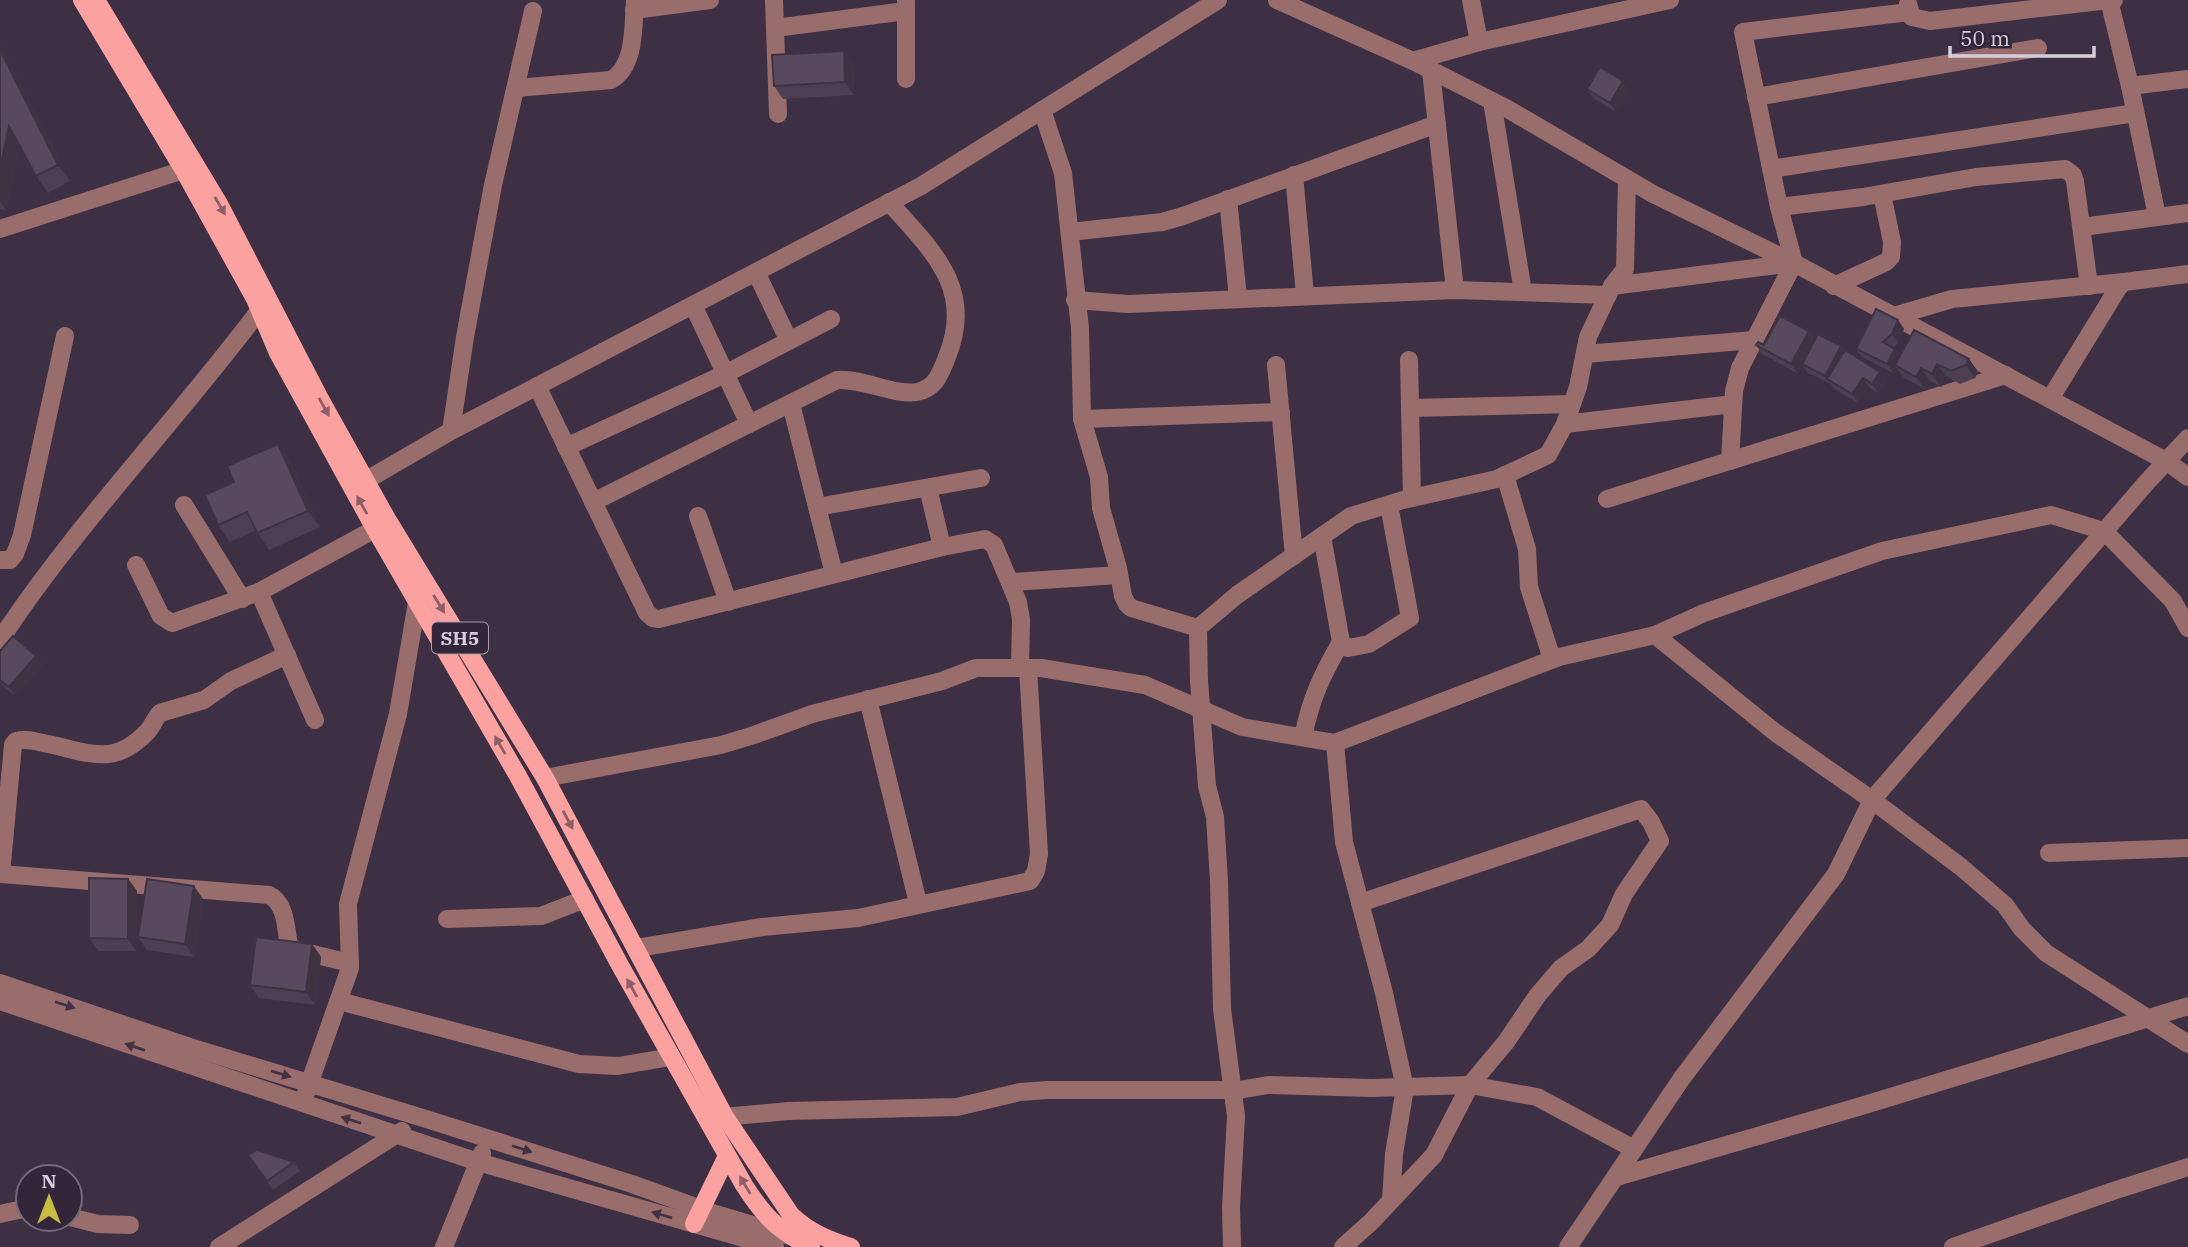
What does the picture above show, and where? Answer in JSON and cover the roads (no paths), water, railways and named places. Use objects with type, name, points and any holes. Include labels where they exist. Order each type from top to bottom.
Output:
[{"type":"main road","name":"SH5","points":[[82,0],[190,167]]},
{"type":"main road","name":"SH5","points":[[96,0],[264,305],[365,481],[545,778],[636,948],[715,1118],[727,1156],[781,1242],[810,1239],[840,1246]]},
{"type":"main road","name":"SH5","points":[[264,305],[278,353],[375,529],[518,776],[671,1056],[715,1118],[810,1239]]},
{"type":"main road","points":[[697,1216],[727,1156]]},
{"type":"street","points":[[516,88],[611,80],[619,76],[625,68],[632,42],[635,5],[710,0]]},
{"type":"street","points":[[774,0],[778,114]]},
{"type":"street","points":[[365,481],[451,431],[921,186],[1218,0]]},
{"type":"street","points":[[1277,0],[1413,61],[1492,101],[1653,194],[1794,263],[2006,375],[2166,461],[2188,477]]},
{"type":"street","points":[[1471,0],[1479,41]]},
{"type":"street","points":[[1413,61],[1479,41],[1670,0]]},
{"type":"street","points":[[2109,0],[2157,216]]},
{"type":"street","points":[[1730,461],[1734,391],[1740,368],[1794,263],[1779,207],[1743,32],[1908,6],[1912,17],[1930,21],[1992,7],[2115,0]]},
{"type":"street","points":[[775,28],[907,6],[906,79]]},
{"type":"street","points":[[451,431],[493,185],[533,10]]},
{"type":"street","points":[[1756,96],[2038,48]]},
{"type":"street","points":[[1431,71],[1455,290]]},
{"type":"street","points":[[2130,86],[2188,79]]},
{"type":"street","points":[[1492,101],[1523,292]]},
{"type":"street","points":[[1042,110],[1063,173],[1080,328],[1082,419],[1099,477],[1101,508],[1123,596],[1131,608],[1198,628]]},
{"type":"street","points":[[1771,169],[2135,113]]},
{"type":"street","points":[[1070,232],[1162,222],[1437,124]]},
{"type":"street","points":[[0,229],[190,167]]},
{"type":"street","points":[[1779,207],[1882,194],[1976,177],[2065,169],[2076,181],[2089,286]]},
{"type":"street","points":[[1294,175],[1305,295]]},
{"type":"street","points":[[1198,628],[1237,595],[1351,516],[1412,498],[1497,479],[1548,455],[1565,424],[1572,404],[1588,337],[1610,290],[1625,269],[1627,179]]},
{"type":"street","points":[[1834,286],[1891,257],[1893,250],[1882,194]]},
{"type":"street","points":[[1228,199],[1238,298]]},
{"type":"street","points":[[593,502],[836,380],[854,380],[910,393],[931,387],[938,378],[956,335],[956,305],[951,282],[928,247],[889,202]]},
{"type":"street","points":[[2082,227],[2188,213]]},
{"type":"street","points":[[1075,300],[1128,303],[1455,290],[1610,290],[1794,263]]},
{"type":"street","points":[[756,272],[789,341]]},
{"type":"street","points":[[1894,316],[1952,299],[2188,274]]},
{"type":"street","points":[[2050,399],[2124,282]]},
{"type":"street","points":[[0,640],[78,532],[264,305]]},
{"type":"street","points":[[693,305],[749,424]]},
{"type":"street","points":[[566,447],[725,374],[831,319]]},
{"type":"street","points":[[0,560],[10,560],[22,534],[65,336]]},
{"type":"street","points":[[1585,354],[1754,340]]},
{"type":"street","points":[[1409,360],[1412,498]]},
{"type":"street","points":[[1276,365],[1294,556]]},
{"type":"street","points":[[1607,499],[2006,375]]},
{"type":"street","points":[[537,386],[647,613],[653,618],[978,540],[990,541],[1011,582],[1021,618],[1039,854],[1037,871],[1030,881],[858,918],[762,927],[636,948]]},
{"type":"street","points":[[791,404],[834,575]]},
{"type":"street","points":[[1410,408],[1572,404]]},
{"type":"street","points":[[1565,424],[1733,404]]},
{"type":"street","points":[[1082,419],[1281,412]]},
{"type":"street","points":[[1569,1247],[1682,1078],[1836,874],[1872,800],[2188,438]]},
{"type":"street","points":[[1505,475],[1527,549],[1529,587],[1552,659]]},
{"type":"street","points":[[817,507],[981,478]]},
{"type":"street","points":[[928,488],[942,547]]},
{"type":"street","points":[[184,505],[242,599]]},
{"type":"street","points":[[1322,536],[1341,642],[1348,648],[1370,644],[1410,618],[1389,505]]},
{"type":"street","points":[[545,778],[721,745],[754,736],[812,714],[942,681],[976,668],[1024,668],[1080,673],[1145,685],[1242,727],[1335,743],[1552,659],[1655,635],[1704,613],[1882,551],[2050,515],[2105,531],[2173,601],[2188,628]]},
{"type":"street","points":[[698,516],[728,602]]},
{"type":"street","points":[[136,565],[161,616],[168,622],[181,621],[259,592],[375,529]]},
{"type":"street","points":[[1011,582],[1119,575]]},
{"type":"street","points":[[259,592],[315,720]]},
{"type":"street","points":[[303,1104],[350,963],[348,904],[398,714],[417,602]]},
{"type":"street","points":[[1198,628],[1208,786],[1215,828],[1219,881],[1222,1009],[1236,1116],[1231,1207],[1232,1247]]},
{"type":"street","points":[[1655,635],[1776,733],[1961,867],[1997,899],[2046,953],[2188,1044]]},
{"type":"street","points":[[1303,737],[1310,703],[1341,642]]},
{"type":"street","points":[[287,655],[231,681],[204,700],[160,713],[151,728],[132,747],[120,753],[99,755],[28,740],[16,741],[13,745],[0,874],[269,895],[276,898],[281,906],[289,946],[350,963]]},
{"type":"street","points":[[868,699],[918,903]]},
{"type":"street","points":[[1335,743],[1344,842],[1384,993],[1405,1087],[1394,1154],[1391,1200]]},
{"type":"street","points":[[1343,1247],[1371,1222],[1434,1155],[1470,1085],[1506,1042],[1537,996],[1562,968],[1588,948],[1610,925],[1624,894],[1660,841],[1641,809],[1360,902]]},
{"type":"street","points":[[2049,853],[2188,848]]},
{"type":"street","points":[[447,919],[541,916],[585,899]]},
{"type":"street","points":[[0,983],[303,1104],[478,1162],[697,1216]]},
{"type":"street","points":[[0,1001],[309,1083],[488,1138],[697,1216],[781,1242]]},
{"type":"street","points":[[338,1001],[579,1064],[618,1066],[671,1056]]},
{"type":"street","points":[[1616,1177],[1858,1107],[2188,1006]]},
{"type":"street","points":[[715,1118],[788,1111],[946,1108],[1020,1092],[1048,1090],[1231,1090],[1268,1085],[1470,1085],[1537,1097],[1634,1150]]},
{"type":"street","points":[[219,1247],[423,1118]]},
{"type":"street","points":[[444,1247],[488,1138]]},
{"type":"street","points":[[1953,1247],[1982,1242],[2113,1191],[2188,1167]]},
{"type":"street","points":[[84,1220],[98,1224],[130,1225]]}]
